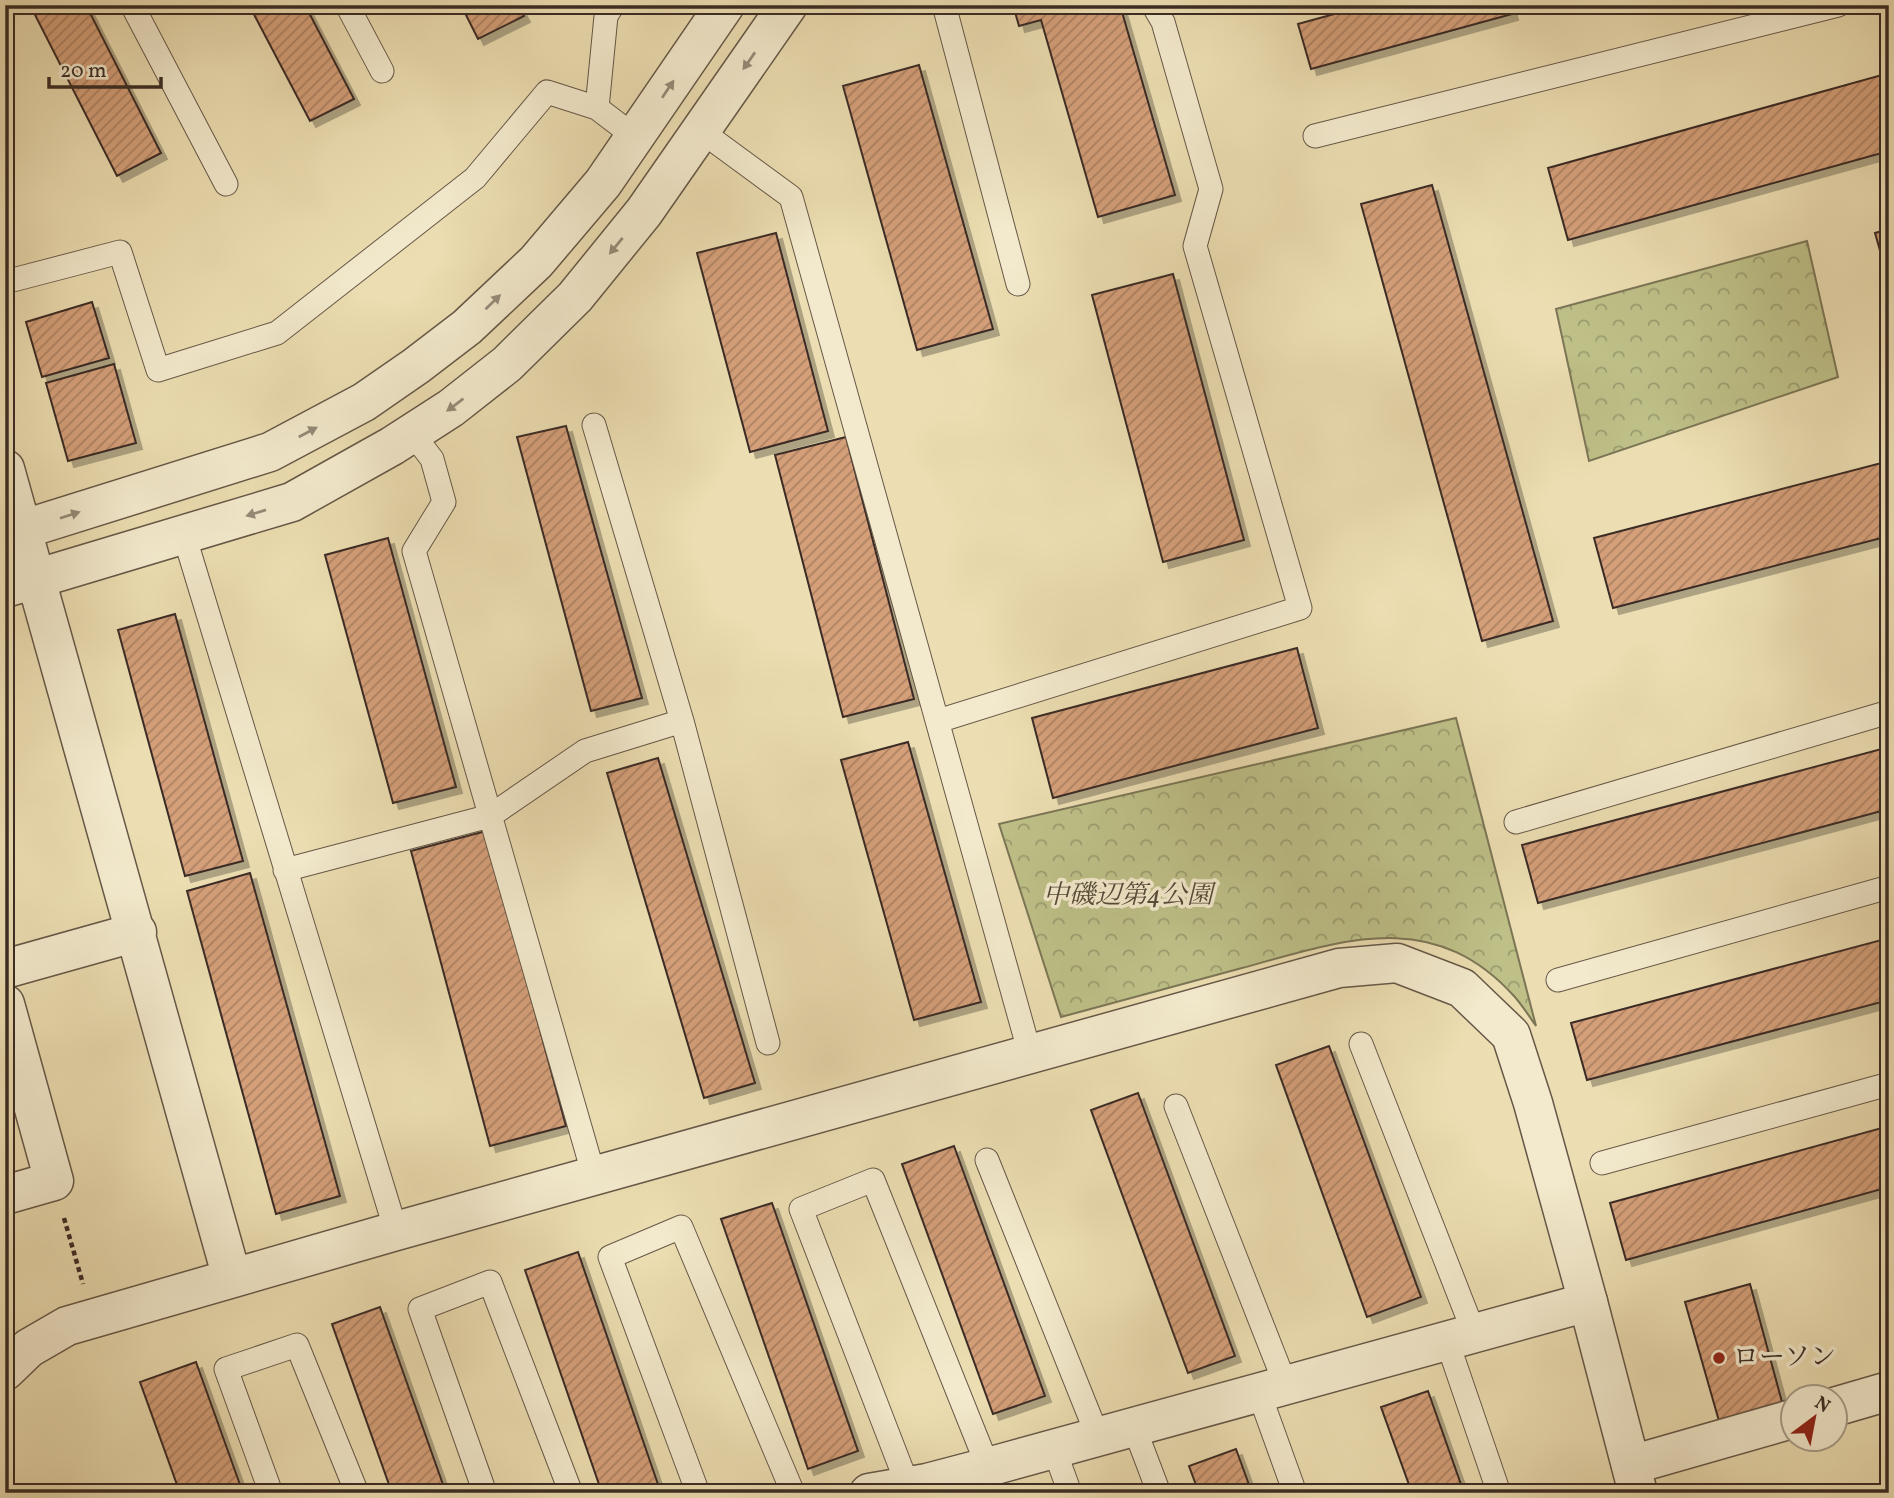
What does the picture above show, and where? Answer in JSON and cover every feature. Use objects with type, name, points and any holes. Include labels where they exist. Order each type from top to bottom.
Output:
[{"type":"street","points":[[14,533],[270,452],[364,402],[467,327],[536,262],[603,183],[725,5]]},
{"type":"street","points":[[21,584],[292,502],[451,408],[507,364],[575,297],[644,212],[788,5]]},
{"type":"street","points":[[5,468],[21,584],[137,932],[232,1278]]},
{"type":"street","points":[[5,969],[137,932]]},
{"type":"street","points":[[5,1371],[29,1348],[67,1326],[396,1231],[1339,968],[1397,963],[1462,988],[1511,1035],[1533,1103],[1635,1479],[1778,1425]]},
{"type":"street","points":[[5,1004],[54,1181],[5,1195]]},
{"type":"street","points":[[869,1493],[988,1467],[1588,1302]]},
{"type":"street","points":[[1848,1403],[1889,1391]]},
{"type":"lane","points":[[132,5],[226,184]]},
{"type":"lane","points":[[347,5],[382,71]]},
{"type":"lane","points":[[597,108],[606,16],[613,5]]},
{"type":"lane","points":[[944,5],[1018,285]]},
{"type":"lane","points":[[938,721],[1300,608],[1195,246],[1211,188],[1163,22],[1153,5]]},
{"type":"lane","points":[[1315,136],[1838,5]]},
{"type":"lane","points":[[5,282],[120,251],[158,370],[277,333],[475,178],[547,92],[597,108],[635,137]]},
{"type":"lane","points":[[701,131],[791,197],[1030,1055]]},
{"type":"lane","points":[[594,425],[682,721],[768,1043]]},
{"type":"lane","points":[[412,433],[432,459],[444,502],[414,551],[594,1176]]},
{"type":"lane","points":[[184,535],[396,1231]]},
{"type":"lane","points":[[1516,822],[1889,712]]},
{"type":"lane","points":[[285,870],[490,816],[585,751],[682,721]]},
{"type":"lane","points":[[1558,980],[1889,887]]},
{"type":"lane","points":[[1361,1044],[1460,1337],[1499,1493]]},
{"type":"lane","points":[[1602,1163],[1889,1084]]},
{"type":"lane","points":[[1176,1106],[1273,1389],[1295,1493]]},
{"type":"lane","points":[[987,1160],[1098,1437]]},
{"type":"lane","points":[[908,1486],[800,1209],[873,1180],[988,1467]]},
{"type":"lane","points":[[698,1493],[610,1257],[681,1227],[793,1493]]},
{"type":"lane","points":[[485,1493],[420,1309],[490,1282],[571,1493]]},
{"type":"lane","points":[[271,1493],[226,1369],[297,1345],[357,1493]]},
{"type":"lane","points":[[1135,1427],[1159,1493]]},
{"type":"lane","points":[[1054,1449],[1070,1493]]},
{"type":"path","points":[[54,1181],[86,1294]]},
{"type":"green space","points":[[1807,241],[1838,377],[1589,461],[1556,309]]},
{"type":"green space","name":"中磯辺第4公園","points":[[1456,718],[1536,1026],[1514,996],[1483,968],[1451,950],[1418,940],[1385,938],[1315,948],[1061,1017],[999,824]]},
{"type":"building","points":[[30,5],[86,5],[161,153],[117,176]]},
{"type":"building","points":[[249,5],[305,5],[354,99],[310,121]]},
{"type":"building","points":[[461,5],[518,5],[524,16],[478,39]]},
{"type":"building","points":[[1013,5],[1120,5],[1175,195],[1098,217],[1041,20],[1019,26]]},
{"type":"building","points":[[1367,5],[1510,5],[1512,14],[1311,69],[1298,24]]},
{"type":"building","points":[[919,65],[993,329],[917,350],[843,86]]},
{"type":"building","points":[[1889,73],[1889,151],[1568,240],[1548,168]]},
{"type":"building","points":[[1432,185],[1553,621],[1482,641],[1361,204]]},
{"type":"building","points":[[1889,229],[1889,282],[1875,233]]},
{"type":"building","points":[[776,233],[828,431],[750,452],[697,253]]},
{"type":"building","points":[[1173,274],[1244,540],[1163,562],[1092,295]]},
{"type":"building","points":[[92,302],[109,358],[42,377],[26,322]]},
{"type":"building","points":[[114,364],[136,443],[68,461],[46,383]]},
{"type":"building","points":[[566,426],[642,698],[591,711],[517,437]]},
{"type":"building","points":[[846,437],[914,699],[843,717],[775,455]]},
{"type":"building","points":[[1889,461],[1889,536],[1613,608],[1594,538]]},
{"type":"building","points":[[388,538],[456,787],[393,803],[325,555]]},
{"type":"building","points":[[175,614],[243,861],[185,876],[118,630]]},
{"type":"building","points":[[1297,648],[1318,728],[1053,798],[1032,718]]},
{"type":"building","points":[[908,742],[981,1002],[914,1020],[841,760]]},
{"type":"building","points":[[1889,747],[1889,809],[1538,903],[1522,845]]},
{"type":"building","points":[[658,758],[755,1083],[704,1098],[607,773]]},
{"type":"building","points":[[486,831],[566,1126],[490,1146],[411,851]]},
{"type":"building","points":[[250,873],[340,1196],[276,1214],[187,891]]},
{"type":"building","points":[[1889,938],[1889,1000],[1587,1080],[1571,1023]]},
{"type":"building","points":[[1329,1046],[1421,1297],[1367,1317],[1276,1065]]},
{"type":"building","points":[[1138,1093],[1235,1356],[1188,1373],[1091,1110]]},
{"type":"building","points":[[1889,1126],[1889,1187],[1626,1260],[1610,1203]]},
{"type":"building","points":[[954,1146],[1045,1396],[993,1414],[902,1164]]},
{"type":"building","points":[[772,1203],[858,1451],[808,1469],[721,1219]]},
{"type":"building","points":[[578,1252],[661,1493],[602,1493],[525,1270]]},
{"type":"building","points":[[1750,1284],[1778,1387],[1778,1403],[1719,1421],[1685,1302]]},
{"type":"building","points":[[380,1307],[446,1493],[392,1493],[332,1324]]},
{"type":"building","points":[[196,1362],[243,1493],[180,1493],[140,1382]]},
{"type":"building","points":[[1428,1391],[1464,1493],[1412,1493],[1381,1407]]},
{"type":"building","points":[[1236,1449],[1252,1493],[1199,1493],[1189,1466]]},
{"type":"place","name":"ローソン","points":[[1719,1358]]}]
